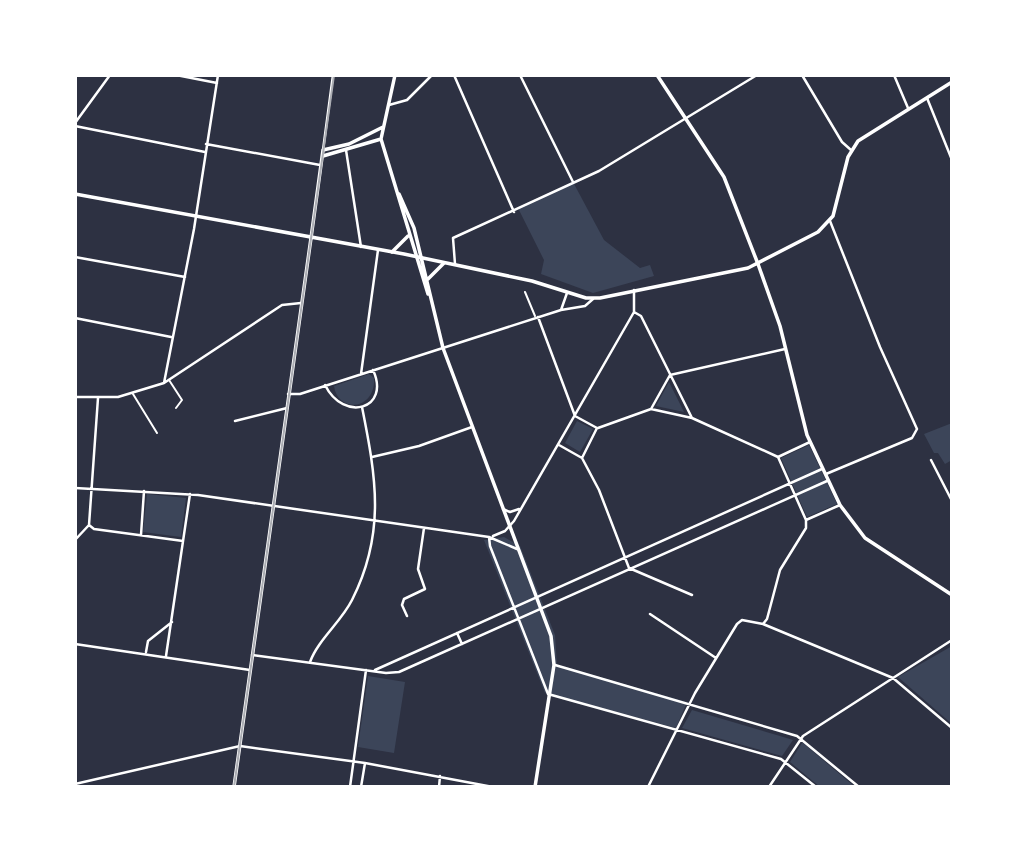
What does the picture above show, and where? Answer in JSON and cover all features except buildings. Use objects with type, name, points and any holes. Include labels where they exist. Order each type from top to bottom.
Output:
[{"type":"main road","points":[[396,75],[381,139],[443,348],[551,636],[554,665],[535,787]]},
{"type":"main road","points":[[657,75],[683,119],[724,177],[758,264],[810,442],[840,505],[865,538],[952,595]]},
{"type":"main road","points":[[75,194],[415,256],[593,299],[734,272],[758,264],[808,238],[830,221],[852,150],[858,141],[952,82]]},
{"type":"main road","points":[[234,787],[323,150],[349,144],[383,127]]},
{"type":"main road","points":[[322,156],[381,139]]},
{"type":"main road","points":[[399,194],[409,213],[429,295]]},
{"type":"main road","points":[[392,252],[408,234]]},
{"type":"main road","points":[[427,281],[432,271],[444,263]]},
{"type":"street","points":[[110,75],[75,125],[205,152]]},
{"type":"street","points":[[176,75],[217,83]]},
{"type":"street","points":[[164,383],[185,277],[218,75]]},
{"type":"street","points":[[323,150],[333,75]]},
{"type":"street","points":[[389,105],[407,100],[432,75]]},
{"type":"street","points":[[454,75],[514,212]]},
{"type":"street","points":[[520,75],[573,182]]},
{"type":"street","points":[[455,265],[453,238],[598,172],[757,75]]},
{"type":"street","points":[[802,75],[842,142],[852,150]]},
{"type":"street","points":[[894,75],[908,108]]},
{"type":"street","points":[[927,98],[952,160]]},
{"type":"street","points":[[206,144],[321,165]]},
{"type":"street","points":[[346,150],[361,247]]},
{"type":"street","points":[[824,474],[916,434],[830,221]]},
{"type":"street","points":[[361,374],[378,250]]},
{"type":"street","points":[[75,257],[185,277]]},
{"type":"street","points":[[489,537],[499,535],[509,527],[559,445],[634,312],[634,290]]},
{"type":"street","points":[[561,310],[568,292]]},
{"type":"street","points":[[288,394],[361,374],[537,317],[585,306],[593,299]]},
{"type":"street","points":[[75,397],[134,394],[164,383],[282,304],[301,303]]},
{"type":"street","points":[[634,312],[641,316],[692,418]]},
{"type":"street","points":[[537,317],[575,416],[597,428]]},
{"type":"street","points":[[75,318],[173,338]]},
{"type":"street","points":[[652,409],[670,375],[785,349]]},
{"type":"street","points":[[325,385],[336,402],[351,408],[362,407],[376,396],[378,386],[373,370]]},
{"type":"street","points":[[75,540],[89,525],[98,397]]},
{"type":"street","points":[[310,662],[352,600],[368,555],[377,494],[362,407]]},
{"type":"street","points":[[235,421],[286,408]]},
{"type":"street","points":[[582,458],[597,428],[652,409],[692,418],[778,457],[806,520],[806,528],[780,570],[763,624]]},
{"type":"street","points":[[372,457],[419,446],[472,426]]},
{"type":"street","points":[[778,457],[810,442]]},
{"type":"street","points":[[559,445],[582,458],[599,490],[629,568],[692,595]]},
{"type":"street","points":[[931,460],[952,501]]},
{"type":"street","points":[[372,671],[822,469]]},
{"type":"street","points":[[252,655],[391,674],[827,481]]},
{"type":"street","points":[[75,488],[190,494],[489,537],[517,549]]},
{"type":"street","points":[[141,535],[144,491]]},
{"type":"street","points":[[166,656],[190,494]]},
{"type":"street","points":[[806,520],[840,505]]},
{"type":"street","points":[[502,508],[510,512],[522,507]]},
{"type":"street","points":[[89,525],[94,529],[183,541]]},
{"type":"street","points":[[407,616],[402,605],[404,599],[425,589],[418,569],[424,528]]},
{"type":"street","points":[[489,537],[490,546],[548,694],[787,762],[816,787]]},
{"type":"street","points":[[650,614],[716,658]]},
{"type":"street","points":[[648,787],[716,658],[742,620],[763,624],[892,678],[952,728]]},
{"type":"street","points":[[146,653],[148,640],[172,622]]},
{"type":"street","points":[[457,633],[462,644]]},
{"type":"street","points":[[769,787],[801,738],[952,640]]},
{"type":"street","points":[[75,644],[250,670]]},
{"type":"street","points":[[554,665],[801,738],[859,787]]},
{"type":"street","points":[[351,787],[366,670]]},
{"type":"street","points":[[75,784],[240,746],[354,761],[493,787]]},
{"type":"street","points":[[361,787],[365,763]]},
{"type":"street","points":[[439,787],[440,776]]},
{"type":"lane","points":[[525,292],[537,317]]},
{"type":"lane","points":[[169,380],[182,401],[176,408]]},
{"type":"lane","points":[[134,394],[157,433]]},
{"type":"shaded area","points":[[573,182],[604,240],[640,268],[650,265],[654,276],[593,293],[541,274],[544,260],[518,208]]},
{"type":"shaded area","points":[[369,374],[374,378],[373,389],[363,402],[349,404],[337,395],[334,386]]},
{"type":"shaded area","points":[[669,382],[684,412],[656,406]]},
{"type":"shaded area","points":[[577,421],[593,429],[580,452],[565,443]]},
{"type":"shaded area","points":[[952,423],[952,460],[945,464],[938,453],[934,453],[924,434]]},
{"type":"shaded area","points":[[809,445],[837,504],[807,517],[781,458]]},
{"type":"shaded area","points":[[147,494],[186,498],[181,537],[143,532]]},
{"type":"shaded area","points":[[504,537],[520,546],[555,635],[557,665],[687,702],[676,728],[545,693],[484,540]]},
{"type":"shaded area","points":[[952,646],[952,724],[898,677]]},
{"type":"shaded area","points":[[368,676],[405,682],[394,753],[358,747]]},
{"type":"shaded area","points":[[692,710],[793,740],[782,756],[682,728]]},
{"type":"shaded area","points":[[802,743],[855,787],[820,787],[790,762]]},
{"type":"tram line","points":[[234,787],[334,75]]}]
